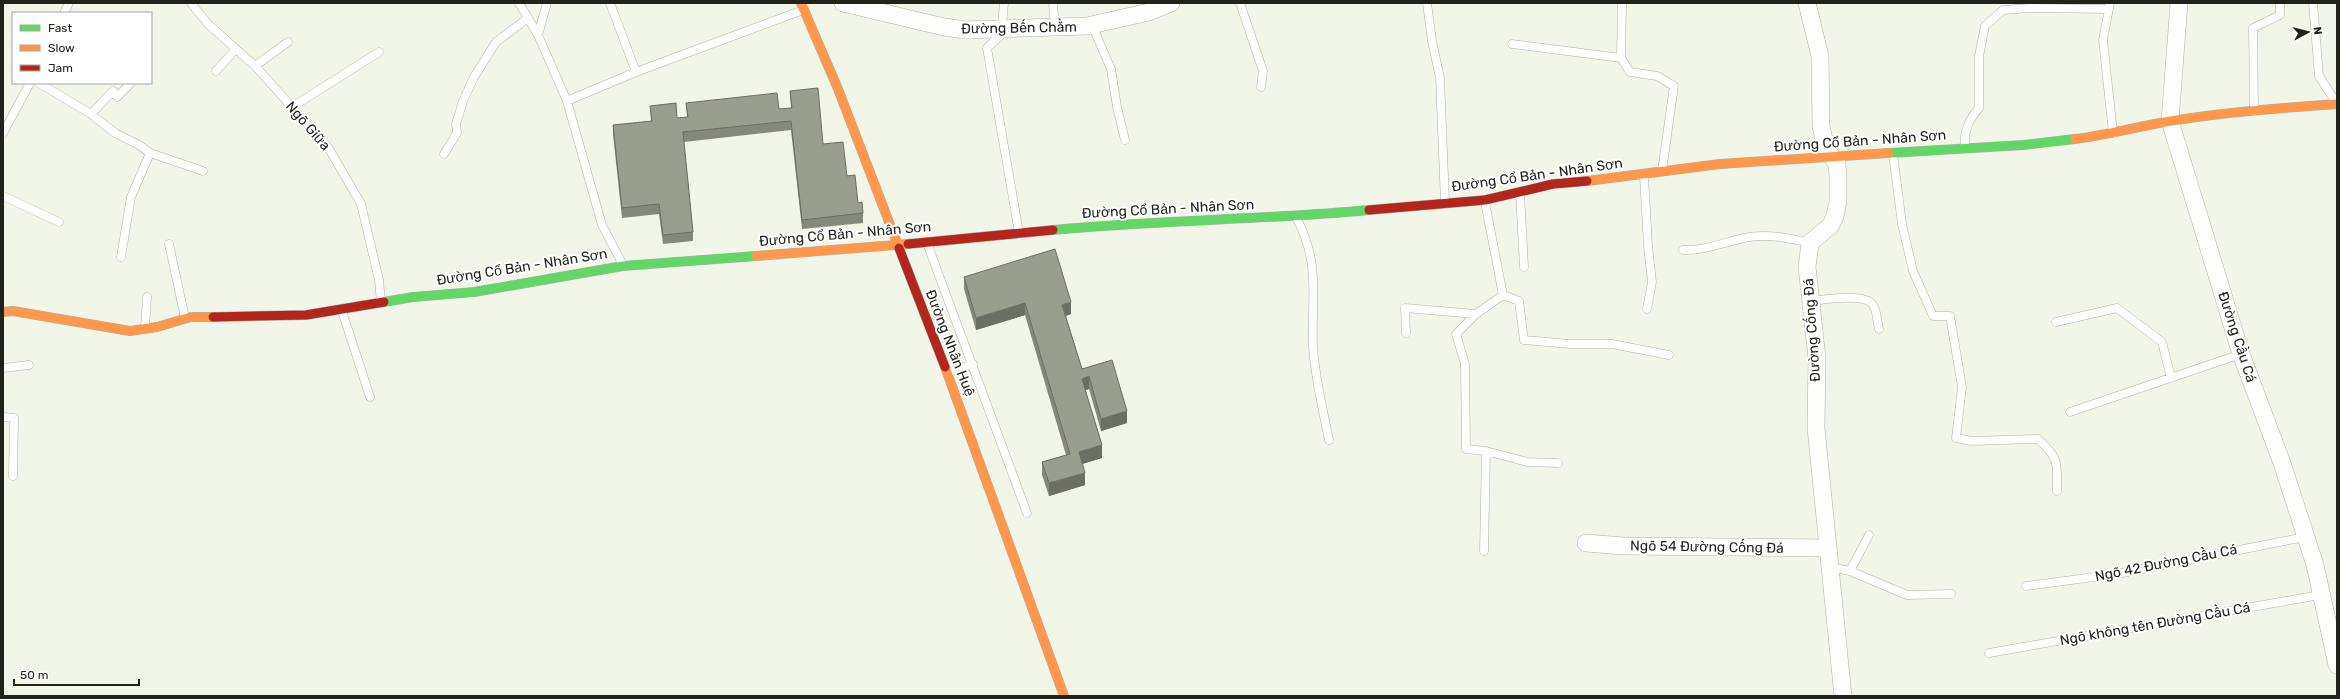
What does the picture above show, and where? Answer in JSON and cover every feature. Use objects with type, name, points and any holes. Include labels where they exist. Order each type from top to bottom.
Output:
[{"type":"street","name":"Đường Bến Chằm","points":[[843,3],[944,27],[965,30],[1055,28],[1092,25],[1149,12],[1171,3]]},
{"type":"street","points":[[1807,3],[1820,56],[1821,126],[1826,148],[1837,164],[1838,177],[1838,202],[1835,216],[1831,225],[1810,243]]},
{"type":"street","name":"Đường Cầu Cá","points":[[2179,3],[2170,121],[2241,354],[2282,463],[2306,536],[2320,595],[2332,622],[2337,665]]},
{"type":"street","name":"Đường Nhân Huệ","points":[[803,6],[838,89],[947,373],[1064,696]]},
{"type":"street","name":"Đường Cổ Bản - Nhân Sơn","points":[[3,312],[13,311],[130,331],[145,329],[185,319],[306,315],[381,302],[474,292],[623,266],[897,243],[927,242],[1119,224],[1296,217],[1446,202],[1485,200],[1553,184],[1662,173],[1720,164],[1833,158],[1944,150],[1965,147],[2023,145],[2113,137],[2170,121],[2254,110],[2337,104]]},
{"type":"street","name":"Đường Cống Đá","points":[[1810,243],[1807,267],[1817,358],[1816,428],[1843,696]]},
{"type":"street","name":"Ngõ 54 Đường Cống Đá","points":[[1586,543],[1623,546],[1827,548]]},
{"type":"lane","points":[[64,12],[69,3]]},
{"type":"lane","name":"Ngõ Giữa","points":[[191,3],[208,24],[254,66],[328,147],[361,204],[379,280],[381,302]]},
{"type":"lane","points":[[519,3],[538,35],[567,101],[602,225],[623,266]]},
{"type":"lane","points":[[538,35],[547,3]]},
{"type":"lane","points":[[610,3],[636,72]]},
{"type":"lane","points":[[1004,3],[1001,35],[987,48],[1020,234]]},
{"type":"lane","points":[[1053,3],[1055,28]]},
{"type":"lane","points":[[1240,3],[1263,72],[1261,87]]},
{"type":"lane","points":[[1427,3],[1432,41],[1440,78],[1446,202]]},
{"type":"lane","points":[[1622,3],[1621,58],[1630,72],[1657,76],[1674,86],[1662,173]]},
{"type":"lane","points":[[2254,110],[2253,28],[2280,15],[2280,3]]},
{"type":"lane","points":[[2313,3],[2319,76],[2337,104]]},
{"type":"lane","points":[[567,101],[803,6]]},
{"type":"lane","points":[[1965,147],[1964,134],[1968,120],[1979,108],[1978,56],[1984,26],[2003,10],[2030,8],[2110,6],[2103,40],[2113,137]]},
{"type":"lane","points":[[444,154],[457,133],[456,124],[463,101],[474,77],[496,42],[528,18]]},
{"type":"lane","points":[[1092,25],[1111,69],[1117,107],[1125,140]]},
{"type":"lane","points":[[254,66],[288,42]]},
{"type":"lane","points":[[1512,44],[1621,58]]},
{"type":"lane","points":[[216,71],[236,49]]},
{"type":"lane","points":[[292,107],[379,52]]},
{"type":"lane","points":[[3,132],[29,84]]},
{"type":"lane","points":[[41,84],[92,114],[116,133],[150,153],[203,171]]},
{"type":"lane","points":[[92,114],[113,91],[117,97],[131,84]]},
{"type":"lane","points":[[121,257],[131,197],[150,153]]},
{"type":"lane","points":[[1893,153],[1902,224],[1912,271],[1933,316],[1950,316],[1962,386],[1956,438],[1972,441],[2038,439],[2053,452],[2057,465],[2057,491]]},
{"type":"lane","points":[[1644,175],[1648,246],[1652,282],[1647,310]]},
{"type":"lane","points":[[1520,192],[1524,267]]},
{"type":"lane","points":[[3,196],[59,222]]},
{"type":"lane","points":[[1485,200],[1503,295]]},
{"type":"lane","points":[[1296,217],[1307,239],[1315,287],[1313,348],[1329,440]]},
{"type":"lane","points":[[1683,250],[1702,250],[1762,236],[1776,236],[1810,243]]},
{"type":"lane","points":[[927,242],[1027,513]]},
{"type":"lane","points":[[169,244],[185,319]]},
{"type":"lane","points":[[1503,295],[1476,314],[1456,334],[1464,364],[1466,449],[1486,451],[1526,462],[1558,463]]},
{"type":"lane","points":[[1503,295],[1519,301],[1524,340],[1570,344],[1612,344],[1648,353],[1669,355]]},
{"type":"lane","points":[[145,329],[147,296]]},
{"type":"lane","points":[[1810,301],[1844,298],[1867,299],[1873,305],[1879,329]]},
{"type":"lane","points":[[342,308],[370,397]]},
{"type":"lane","points":[[1406,333],[1405,308],[1476,314]]},
{"type":"lane","points":[[2056,322],[2116,308],[2162,342],[2171,378]]},
{"type":"lane","points":[[2070,412],[2241,354]]},
{"type":"lane","points":[[947,373],[973,364]]},
{"type":"lane","points":[[3,368],[29,365]]},
{"type":"lane","points":[[3,417],[14,418],[13,476]]},
{"type":"lane","points":[[1484,551],[1486,451]]},
{"type":"lane","points":[[1850,571],[1869,535]]},
{"type":"lane","name":"Ngõ 42 Đường Cầu Cá","points":[[2026,586],[2117,574],[2306,536]]},
{"type":"lane","points":[[1829,567],[1850,571],[1907,595],[1951,594]]},
{"type":"lane","name":"Ngõ không tên Đường Cầu Cá","points":[[1990,653],[2320,595]]},
{"type":"building","points":[[818,88],[823,144],[843,142],[847,176],[855,175],[858,203],[862,202],[863,213],[802,220],[791,121],[683,132],[693,232],[663,235],[659,204],[622,208],[613,125],[652,121],[650,106],[676,103],[677,118],[688,117],[686,103],[777,93],[779,109],[792,108],[790,91]]},
{"type":"building","points":[[1055,249],[1071,302],[1062,305],[1082,369],[1112,360],[1127,411],[1101,419],[1089,376],[1082,379],[1102,445],[1079,452],[1085,473],[1049,483],[1042,462],[1070,454],[1025,303],[976,318],[964,277]]},
{"type":"traffic: fast","points":[[1889,153],[2023,145],[2075,139]]},
{"type":"traffic: fast","points":[[1053,230],[1369,210]]},
{"type":"traffic: fast","points":[[384,302],[413,297],[474,292],[623,266],[756,256]]},
{"type":"traffic: slow","points":[[801,3],[838,89],[899,248]]},
{"type":"traffic: slow","points":[[2075,139],[2159,123],[2212,115],[2337,104]]},
{"type":"traffic: slow","points":[[1587,181],[1720,164],[1889,153]]},
{"type":"traffic: slow","points":[[756,256],[908,244]]},
{"type":"traffic: slow","points":[[3,312],[13,311],[130,331],[157,327],[191,317],[213,317]]},
{"type":"traffic: slow","points":[[945,367],[1064,696]]},
{"type":"traffic: jam","points":[[1369,210],[1485,200],[1553,184],[1587,181]]},
{"type":"traffic: jam","points":[[908,244],[1053,230]]},
{"type":"traffic: jam","points":[[899,248],[945,367]]},
{"type":"traffic: jam","points":[[213,317],[306,315],[384,302]]}]
